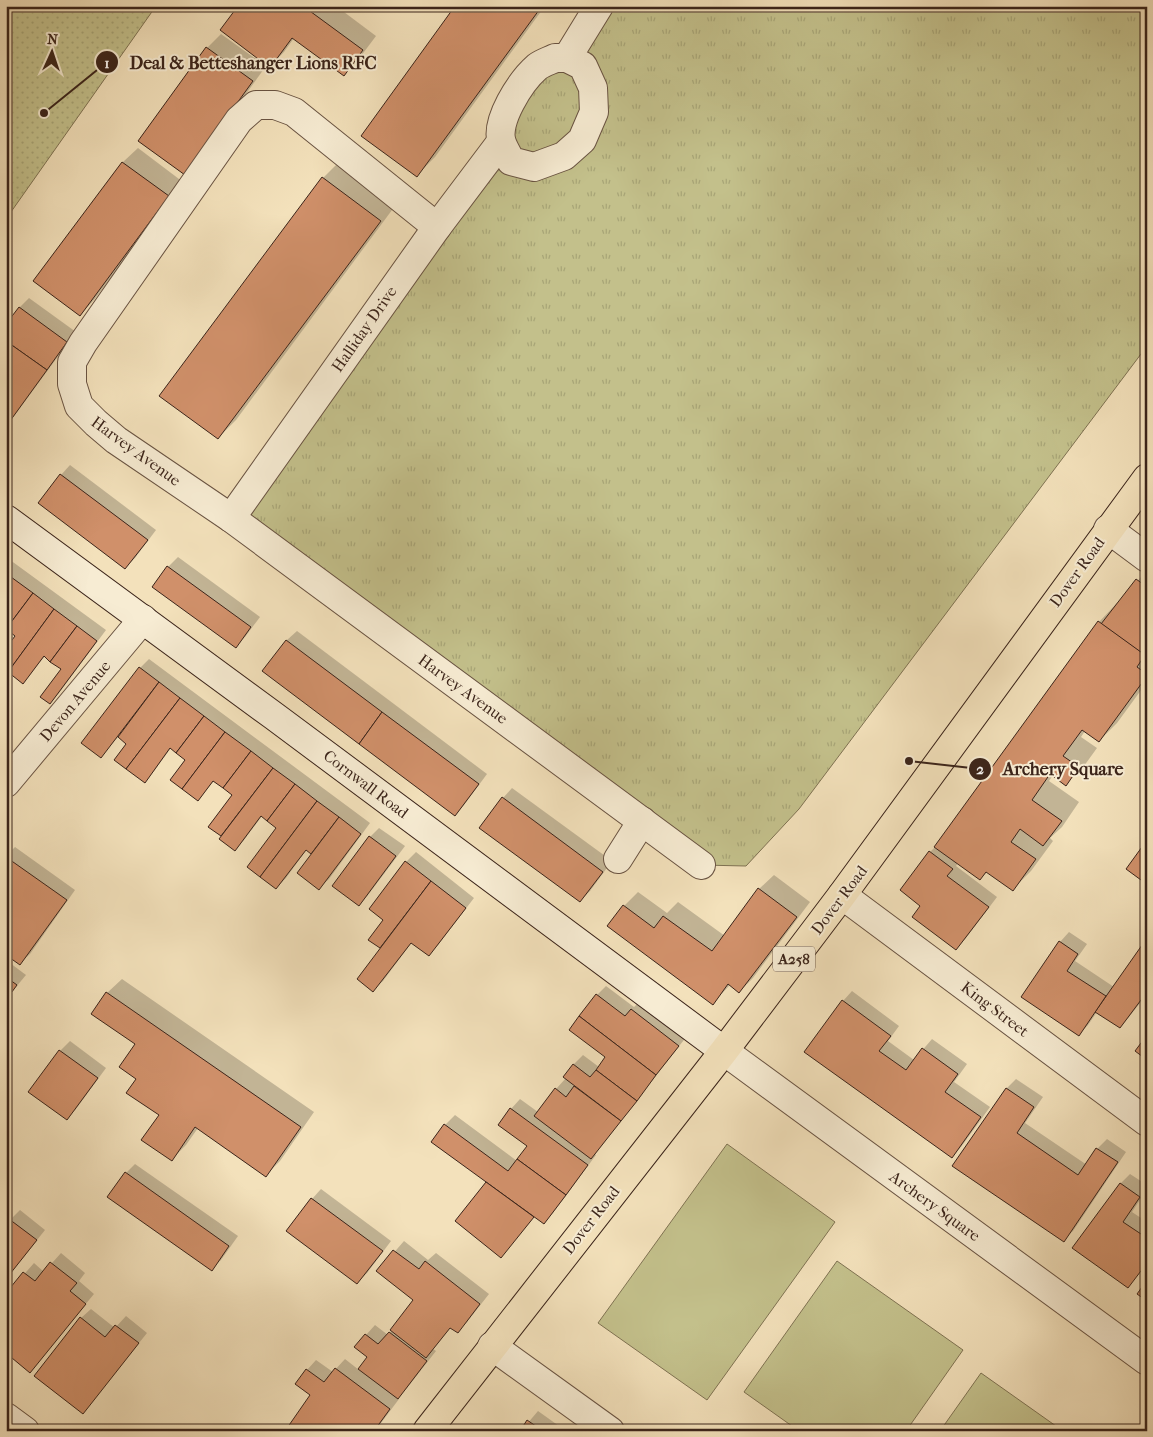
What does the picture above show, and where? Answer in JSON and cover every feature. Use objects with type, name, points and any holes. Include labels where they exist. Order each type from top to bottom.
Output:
[{"type":"main road","name":"Dover Road","points":[[427,1431],[724,1051],[842,896],[1147,478]]},
{"type":"street","points":[[501,142],[512,161],[534,168],[564,156],[582,140],[594,112],[593,88],[582,66],[568,58],[600,6]]},
{"type":"street","name":"Halliday Drive","points":[[231,518],[437,227],[501,142],[506,108],[522,85],[538,67],[555,58],[568,58]]},
{"type":"street","name":"Harvey Avenue","points":[[437,227],[294,112],[275,104],[256,105],[239,120],[72,362],[72,384],[79,406],[116,440],[231,518],[701,865]]},
{"type":"street","name":"Cornwall Road","points":[[6,519],[724,1051]]},
{"type":"street","points":[[1108,529],[1147,558]]},
{"type":"street","name":"Devon Avenue","points":[[6,783],[143,619]]},
{"type":"street","points":[[618,859],[642,821]]},
{"type":"street","name":"King Street","points":[[842,896],[1147,1122]]},
{"type":"street","name":"Archery Square","points":[[724,1051],[1147,1361]]},
{"type":"street","points":[[492,1346],[610,1431]]},
{"type":"street","points":[[6,1417],[25,1431]]},
{"type":"green space","points":[[6,6],[156,6],[6,219]]},
{"type":"green space","points":[[599,6],[1147,6],[1147,346],[799,809],[746,866],[701,865],[231,518],[501,132]]},
{"type":"green space","points":[[727,1144],[835,1222],[707,1400],[598,1323]]},
{"type":"green space","points":[[837,1261],[963,1350],[906,1431],[799,1431],[744,1392]]},
{"type":"green space","points":[[981,1373],[1063,1431],[940,1431]]},
{"type":"building","points":[[238,6],[303,6],[363,50],[344,76],[292,38],[270,68],[220,30]]},
{"type":"building","points":[[455,6],[542,6],[417,177],[361,136]]},
{"type":"building","points":[[206,47],[253,81],[185,175],[138,141]]},
{"type":"building","points":[[122,162],[169,196],[80,316],[33,281]]},
{"type":"building","points":[[322,177],[381,221],[218,439],[159,396]]},
{"type":"building","points":[[19,307],[67,342],[47,370],[6,341],[6,324]]},
{"type":"building","points":[[6,341],[47,370],[10,421],[6,419]]},
{"type":"building","points":[[60,474],[148,540],[125,569],[38,503]]},
{"type":"building","points":[[167,566],[251,627],[236,648],[152,587]]},
{"type":"building","points":[[11,577],[33,593],[6,629],[6,583]]},
{"type":"building","points":[[1136,579],[1147,587],[1147,657],[1101,624]]},
{"type":"building","points":[[33,593],[54,609],[8,672],[6,671],[6,648],[15,636],[6,629]]},
{"type":"building","points":[[54,609],[77,626],[50,662],[44,656],[23,684],[8,672]]},
{"type":"building","points":[[1098,621],[1145,655],[1137,667],[1147,676],[1099,742],[1082,730],[1063,756],[1079,767],[1066,786],[1050,774],[1032,800],[1062,821],[1043,846],[1020,829],[1011,842],[1036,859],[1013,891],[986,872],[980,880],[934,847]]},
{"type":"building","points":[[77,626],[97,641],[50,704],[40,697],[61,669],[50,662]]},
{"type":"building","points":[[286,640],[382,712],[359,744],[262,671]]},
{"type":"building","points":[[139,667],[159,682],[101,758],[81,743]]},
{"type":"building","points":[[159,682],[180,698],[126,769],[114,760],[126,744],[118,737]]},
{"type":"building","points":[[180,698],[204,716],[176,753],[170,748],[145,783],[126,769]]},
{"type":"building","points":[[382,712],[479,784],[455,816],[359,744]]},
{"type":"building","points":[[204,716],[225,732],[182,789],[170,780],[185,760],[176,753]]},
{"type":"building","points":[[225,732],[251,751],[223,788],[213,781],[198,801],[182,789]]},
{"type":"building","points":[[251,751],[273,768],[221,836],[208,827],[232,795],[223,788]]},
{"type":"building","points":[[273,768],[295,784],[267,821],[261,816],[235,851],[219,839]]},
{"type":"building","points":[[295,784],[317,801],[260,877],[247,867],[276,828],[267,821]]},
{"type":"building","points":[[502,797],[603,872],[580,902],[479,828]]},
{"type":"building","points":[[317,801],[339,817],[311,854],[306,850],[276,889],[260,877]]},
{"type":"building","points":[[339,817],[361,834],[319,890],[297,873]]},
{"type":"building","points":[[369,836],[396,856],[359,906],[332,886]]},
{"type":"building","points":[[1147,840],[1147,872],[1141,880],[1126,869]]},
{"type":"building","points":[[929,851],[953,869],[947,876],[989,907],[956,950],[912,917],[920,906],[900,890]]},
{"type":"building","points":[[6,857],[67,900],[20,965],[6,955]]},
{"type":"building","points":[[405,861],[431,881],[380,948],[368,940],[383,920],[369,909]]},
{"type":"building","points":[[431,881],[466,908],[429,956],[411,943],[373,992],[357,979]]},
{"type":"building","points":[[758,888],[797,917],[739,993],[728,984],[713,1005],[607,926],[623,905],[654,928],[663,916],[712,951]]},
{"type":"building","points":[[1147,938],[1147,992],[1120,1028],[1095,1012]]},
{"type":"building","points":[[1059,941],[1078,954],[1067,971],[1106,996],[1079,1036],[1021,997]]},
{"type":"building","points":[[6,977],[17,985],[6,1000]]},
{"type":"building","points":[[106,992],[301,1127],[266,1177],[195,1127],[172,1161],[141,1140],[159,1115],[126,1093],[136,1079],[119,1067],[135,1044],[91,1014]]},
{"type":"building","points":[[596,994],[625,1016],[631,1009],[679,1046],[656,1075],[579,1016]]},
{"type":"building","points":[[842,1000],[891,1036],[879,1051],[906,1070],[922,1048],[958,1074],[945,1092],[981,1117],[952,1158],[804,1052]]},
{"type":"building","points":[[579,1016],[656,1075],[637,1101],[596,1070],[605,1057],[569,1030]]},
{"type":"building","points":[[1147,1035],[1147,1060],[1135,1051]]},
{"type":"building","points":[[59,1050],[98,1078],[67,1120],[28,1092]]},
{"type":"building","points":[[573,1064],[590,1077],[596,1070],[637,1101],[621,1121],[563,1077]]},
{"type":"building","points":[[574,1086],[621,1121],[591,1159],[534,1116],[555,1088],[566,1097]]},
{"type":"building","points":[[1006,1088],[1034,1107],[1017,1133],[1078,1175],[1096,1148],[1118,1162],[1064,1242],[952,1166]]},
{"type":"building","points":[[510,1108],[588,1165],[566,1195],[517,1159],[527,1146],[498,1125]]},
{"type":"building","points":[[444,1124],[508,1171],[517,1159],[566,1195],[544,1224],[431,1142]]},
{"type":"building","points":[[125,1172],[229,1246],[212,1271],[107,1197]]},
{"type":"building","points":[[486,1182],[534,1217],[501,1258],[455,1221]]},
{"type":"building","points":[[1120,1183],[1140,1197],[1123,1222],[1147,1238],[1147,1263],[1128,1288],[1072,1248]]},
{"type":"building","points":[[311,1198],[383,1251],[357,1284],[286,1231]]},
{"type":"building","points":[[9,1219],[37,1240],[6,1279],[6,1222]]},
{"type":"building","points":[[393,1250],[419,1269],[425,1261],[480,1304],[458,1333],[450,1328],[426,1358],[390,1330],[413,1300],[376,1271]]},
{"type":"building","points":[[50,1262],[77,1283],[70,1291],[86,1304],[30,1373],[6,1353],[6,1293],[23,1272],[35,1281]]},
{"type":"building","points":[[1147,1280],[1147,1301],[1137,1294]]},
{"type":"building","points":[[80,1317],[105,1337],[115,1325],[139,1343],[83,1414],[34,1376]]},
{"type":"building","points":[[389,1332],[427,1361],[398,1399],[358,1369],[367,1357],[354,1347],[365,1334],[378,1344]]},
{"type":"building","points":[[335,1368],[390,1409],[374,1431],[285,1431],[310,1395],[295,1384],[306,1369],[324,1382]]},
{"type":"building","points":[[527,1420],[543,1431],[520,1431]]},
{"type":"place","name":"Deal & Betteshanger Lions RFC","points":[[44,113]]},
{"type":"place","name":"Archery Square","points":[[909,761]]}]
